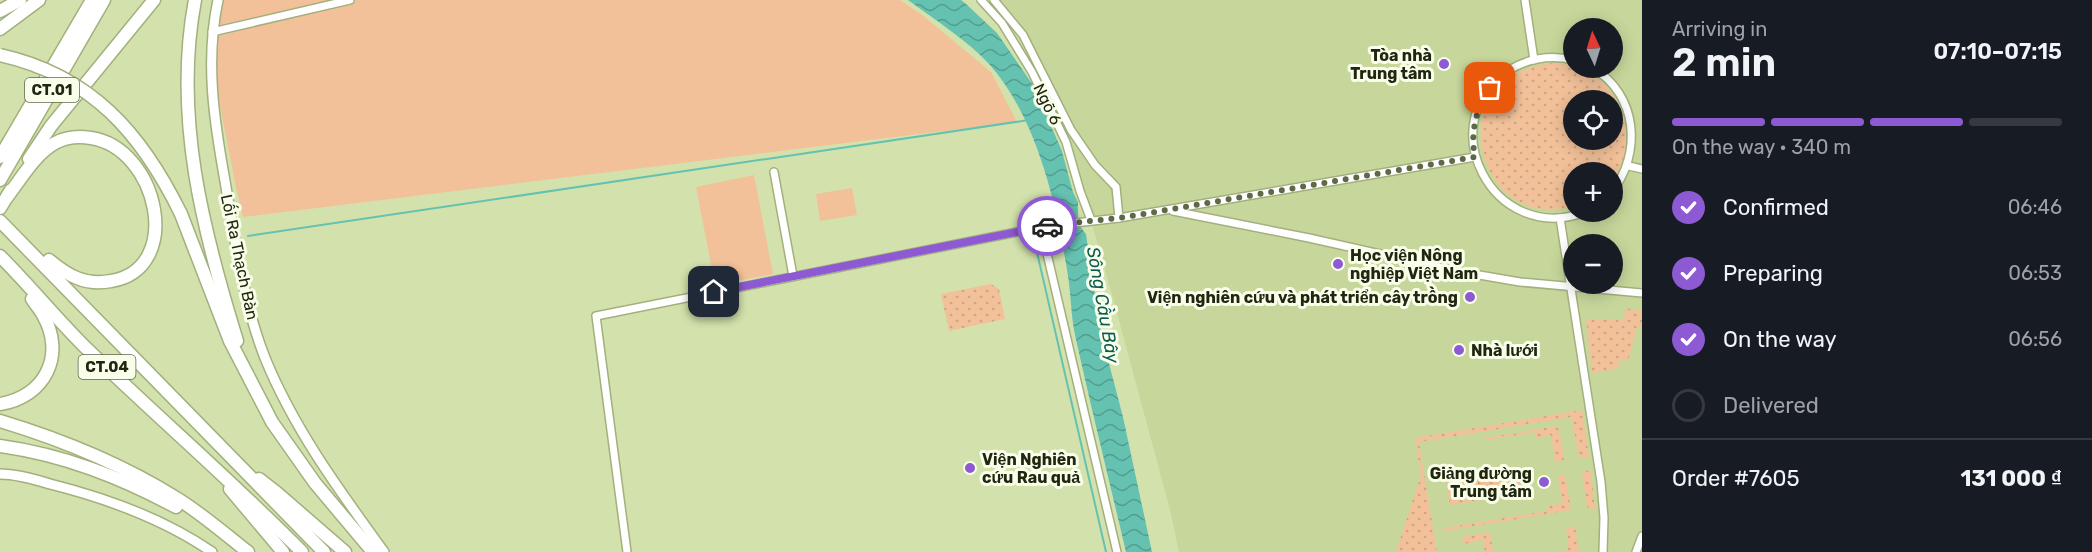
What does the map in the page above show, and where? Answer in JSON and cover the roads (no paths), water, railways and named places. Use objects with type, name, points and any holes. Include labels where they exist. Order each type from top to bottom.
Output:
[{"type":"highway","points":[[0,11],[20,0]]},
{"type":"highway","points":[[0,29],[39,0]]},
{"type":"highway","name":"CT.01","points":[[0,157],[92,0]]},
{"type":"highway","name":"CT.01","points":[[0,180],[104,0]]},
{"type":"highway","points":[[7,197],[39,156],[52,145],[71,138],[98,139],[121,151],[141,172],[147,184],[155,210],[154,237],[145,259],[130,274],[115,281],[80,280],[58,267],[0,210],[7,197],[51,126],[154,0]]},
{"type":"highway","points":[[195,0],[189,34],[187,73],[188,119],[192,154],[203,215],[221,289],[249,380]]},
{"type":"highway","points":[[0,55],[61,77],[88,94],[109,111],[147,153],[162,176],[181,214],[224,327],[272,422],[305,470],[374,552]]},
{"type":"highway","name":"CT.04","points":[[0,221],[324,552]]},
{"type":"highway","name":"CT.04","points":[[0,256],[82,344],[219,473],[251,500],[302,552]]},
{"type":"highway","points":[[0,266],[29,295],[43,315],[49,328],[52,355],[47,373],[36,387],[24,397],[0,404]]},
{"type":"highway","points":[[0,421],[98,456],[143,478],[179,500],[248,552]]},
{"type":"highway","points":[[0,446],[64,459],[101,471],[152,494],[222,531]]},
{"type":"highway","points":[[234,460],[277,493],[345,552]]},
{"type":"highway","points":[[219,473],[238,500],[283,552]]},
{"type":"main road","name":"Lối Ra Thạch Bàn","points":[[218,0],[212,32],[211,76],[216,128],[242,279],[251,316],[265,357],[289,410],[330,478],[384,552]]},
{"type":"main road","points":[[0,474],[40,481],[81,492],[147,516],[212,552]]},
{"type":"street","points":[[212,32],[350,0]]},
{"type":"street","name":"Ngõ 6","points":[[981,0],[1002,23],[1032,72],[1066,142],[1090,220]]},
{"type":"street","points":[[994,0],[1023,35],[1071,130],[1095,165],[1116,187],[1119,218]]},
{"type":"street","points":[[1525,0],[1534,60]]},
{"type":"street","points":[[1563,58],[1552,57],[1534,60],[1504,74],[1486,94],[1477,112],[1473,139],[1475,157],[1487,183],[1506,202],[1530,214],[1563,217]]},
{"type":"street","points":[[1606,78],[1615,85],[1630,111],[1635,140],[1629,166],[1623,178]]},
{"type":"street","points":[[627,552],[596,316],[1057,225],[1119,218],[1475,157]]},
{"type":"street","points":[[1629,166],[1642,169]]},
{"type":"street","points":[[774,172],[794,276]]},
{"type":"street","points":[[1168,209],[1434,267],[1521,282],[1563,285]]},
{"type":"street","points":[[1560,218],[1563,237]]},
{"type":"street","points":[[1041,228],[1117,552]]},
{"type":"street","points":[[1623,291],[1642,293]]},
{"type":"street","points":[[1572,294],[1601,482],[1604,518],[1603,552]]},
{"type":"street","points":[[1636,552],[1642,536]]},
{"type":"water","name":"Sông Cầu Bây","points":[[908,0],[961,0],[997,33],[1033,85],[1062,151],[1078,202],[1078,224],[1086,234],[1101,333],[1123,417],[1152,552],[1126,552],[1075,335],[1068,276],[1058,222],[1043,165],[1033,138],[1007,87],[990,65],[961,39]]},
{"type":"waterway","points":[[248,236],[1029,120]]},
{"type":"waterway","points":[[1033,235],[1106,552]]},
{"type":"place","name":"Tòa nhà Trung tâm","points":[[1444,64]]},
{"type":"place","name":"Học viện Nông nghiệp Việt Nam","points":[[1338,264]]},
{"type":"place","name":"Viện nghiên cứu và phát triển cây trồng","points":[[1470,297]]},
{"type":"place","name":"Nhà lưới","points":[[1459,350]]},
{"type":"place","name":"Viện Nghiên cứu Rau quả","points":[[970,468]]},
{"type":"place","name":"Giảng đường Trung tâm","points":[[1544,482]]}]
